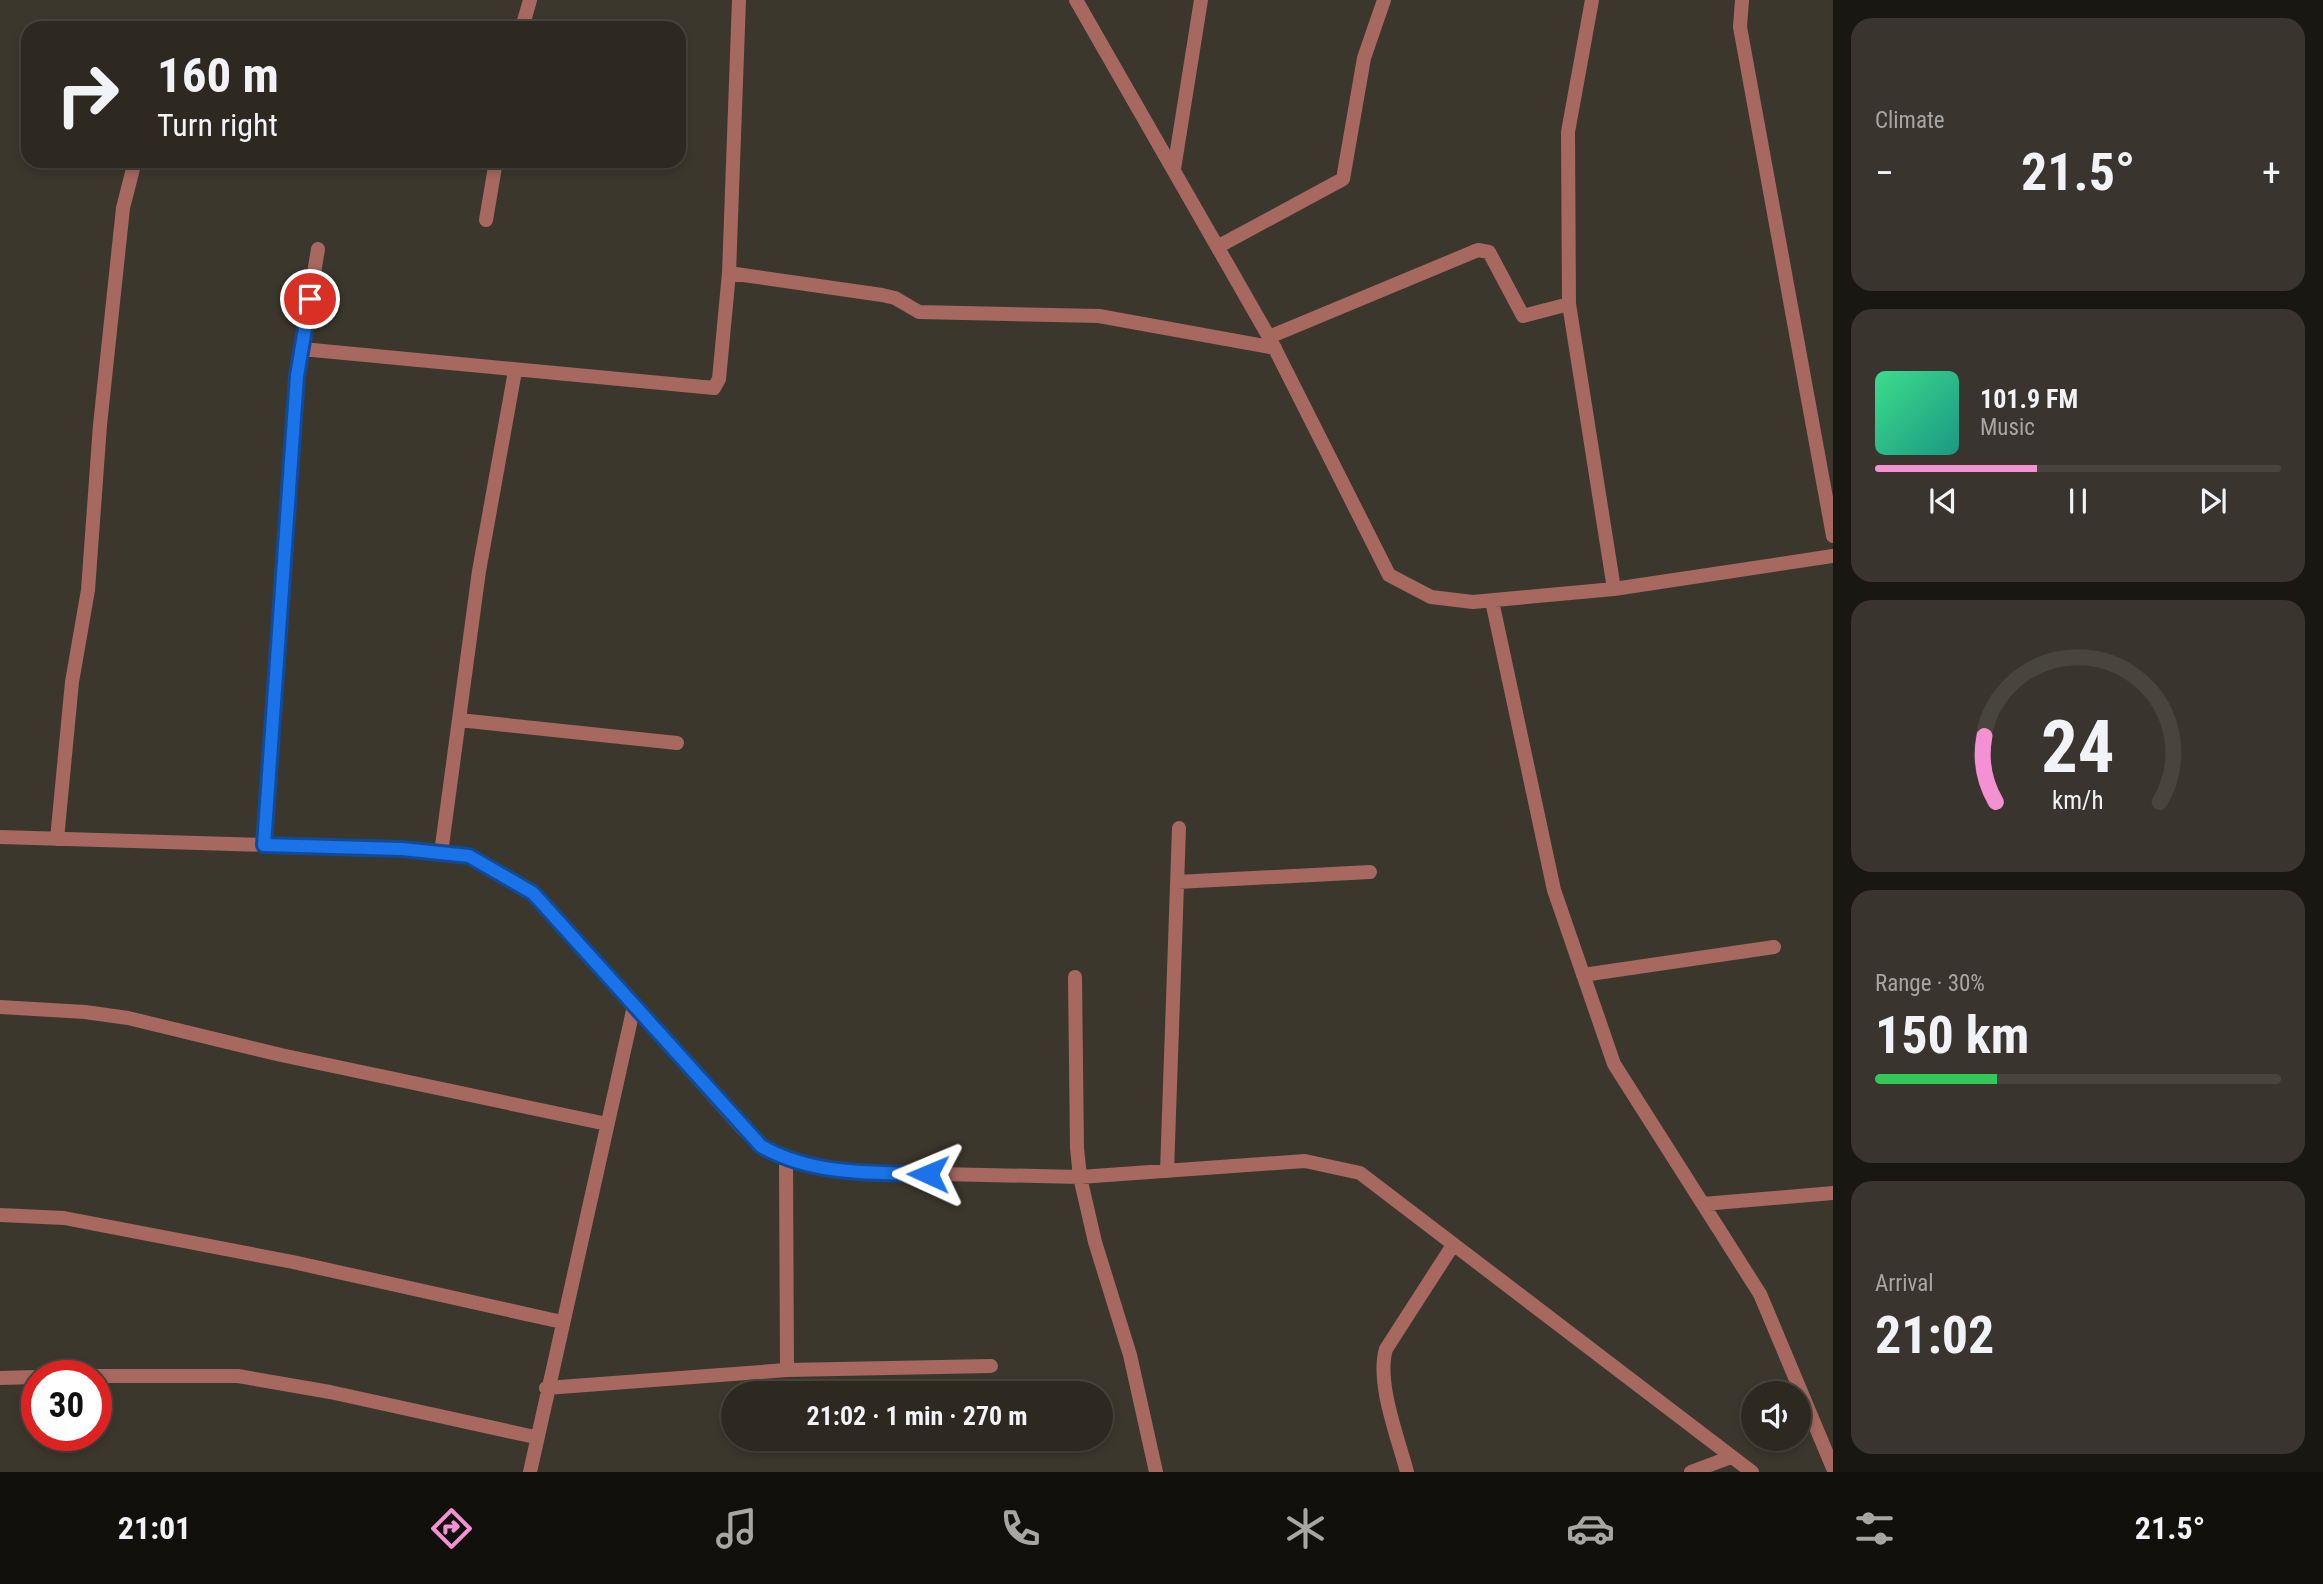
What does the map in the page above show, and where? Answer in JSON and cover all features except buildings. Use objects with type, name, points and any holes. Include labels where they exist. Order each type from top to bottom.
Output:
[{"type":"street","points":[[524,21],[530,0]]},
{"type":"street","points":[[302,349],[713,388],[719,379],[729,273],[738,0]]},
{"type":"street","points":[[1076,0],[1272,342],[1389,575],[1431,597],[1473,602],[1614,589],[1833,556]]},
{"type":"street","points":[[1174,169],[1201,0]]},
{"type":"street","points":[[1219,246],[1343,180],[1364,58],[1384,0]]},
{"type":"street","points":[[1592,0],[1568,132],[1569,304],[1614,589]]},
{"type":"street","points":[[1742,0],[1740,27],[1833,536]]},
{"type":"street","points":[[57,839],[72,682],[88,590],[99,438],[123,208],[133,168]]},
{"type":"street","points":[[486,220],[495,168]]},
{"type":"street","points":[[264,845],[297,376],[318,249]]},
{"type":"street","points":[[729,273],[882,295],[895,298],[919,312],[1099,316],[1272,342],[1478,250],[1489,252],[1523,316],[1569,304]]},
{"type":"street","points":[[440,853],[479,571],[515,371]]},
{"type":"street","points":[[1493,601],[1554,890],[1615,1064],[1760,1294],[1833,1468]]},
{"type":"street","points":[[459,720],[677,743]]},
{"type":"street","points":[[1167,1171],[1179,828]]},
{"type":"street","points":[[0,837],[264,845],[469,856],[533,893],[742,1128],[761,1146],[786,1160],[851,1172],[1080,1177],[1305,1161],[1360,1173],[1752,1472]]},
{"type":"street","points":[[1177,882],[1370,872]]},
{"type":"street","points":[[1584,975],[1774,947]]},
{"type":"street","points":[[1075,977],[1077,1148],[1080,1177],[1095,1242],[1130,1355],[1156,1472]]},
{"type":"street","points":[[530,1472],[535,1437],[634,1006]]},
{"type":"street","points":[[0,1007],[85,1012],[128,1018],[281,1055],[607,1124]]},
{"type":"street","points":[[786,1160],[787,1370]]},
{"type":"street","points":[[1703,1204],[1833,1193]]},
{"type":"street","points":[[0,1215],[64,1219],[279,1259],[562,1322]]},
{"type":"street","points":[[1407,1472],[1384,1378],[1383,1361],[1386,1349],[1453,1245]]},
{"type":"street","points":[[546,1388],[787,1370],[991,1366]]},
{"type":"street","points":[[112,1376],[238,1376],[331,1392],[535,1437]]},
{"type":"street","points":[[0,1378],[21,1377]]},
{"type":"street","points":[[1691,1472],[1731,1457]]},
{"type":"route","points":[[310,299],[297,376],[264,845],[402,849],[469,856],[533,893],[761,1146],[786,1160],[851,1172],[928,1174]]}]
